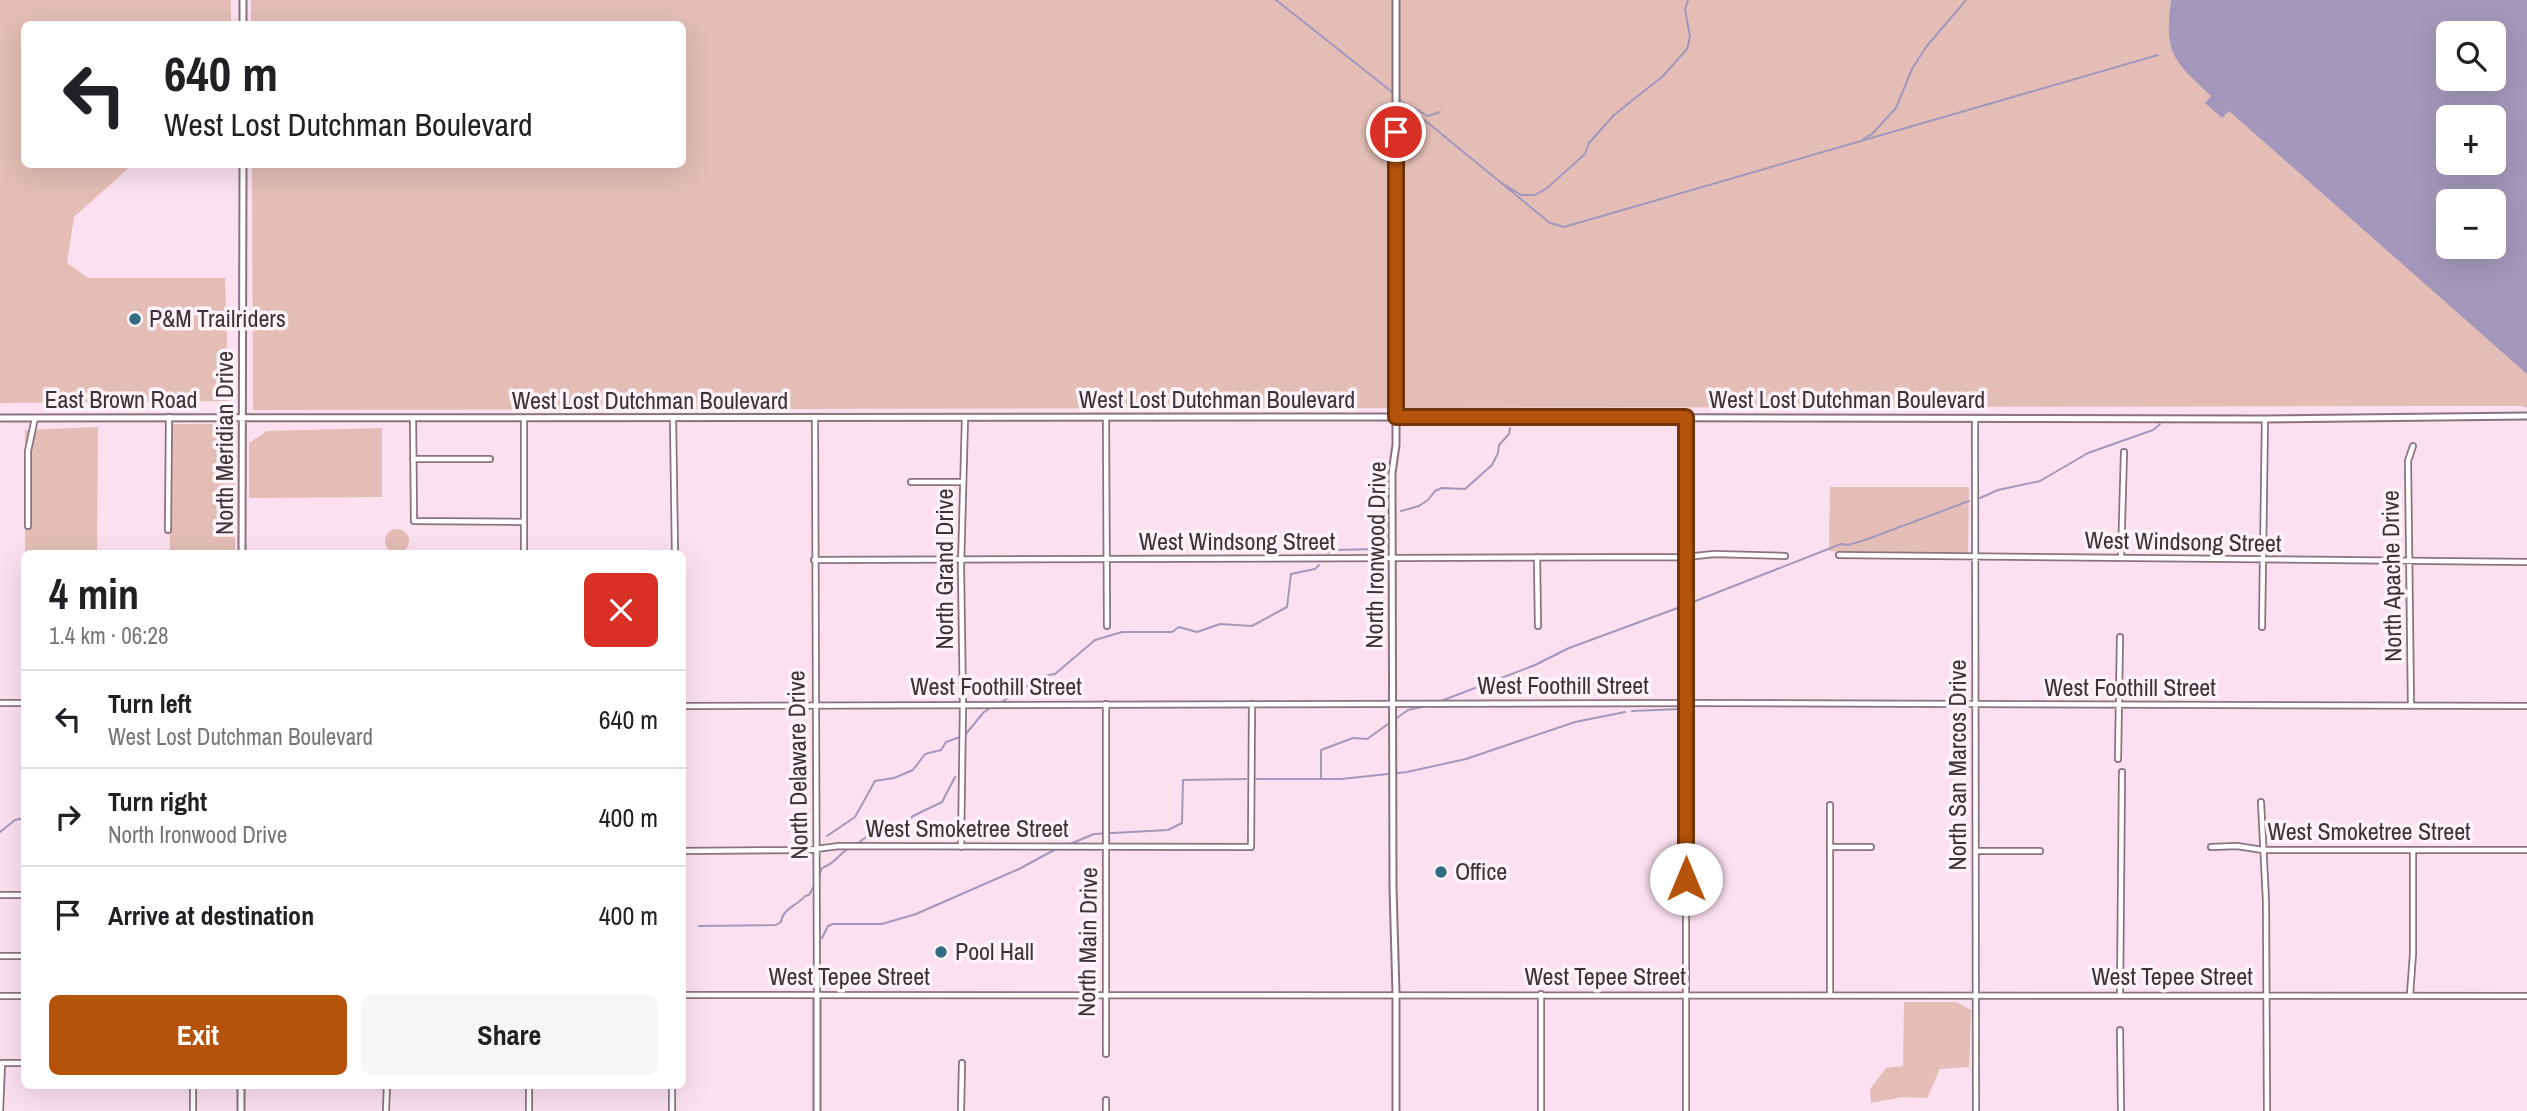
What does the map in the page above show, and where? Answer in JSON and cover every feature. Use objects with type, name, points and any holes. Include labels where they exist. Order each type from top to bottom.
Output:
[{"type":"street","points":[[243,0],[243,21]]},
{"type":"street","name":"North Ironwood Drive","points":[[1396,0],[1396,417],[1392,473],[1392,876],[1396,1111]]},
{"type":"street","name":"North Meridian Drive","points":[[242,550],[243,168]]},
{"type":"street","name":"West Lost Dutchman Boulevard","points":[[242,417],[2265,419],[2527,416]]},
{"type":"street","points":[[168,530],[169,417]]},
{"type":"street","name":"East Brown Road","points":[[0,418],[242,417]]},
{"type":"street","points":[[1686,417],[1686,1111]]},
{"type":"street","points":[[28,526],[28,451],[35,418]]},
{"type":"street","name":"North Grand Drive","points":[[961,847],[961,560],[965,418]]},
{"type":"street","points":[[1106,418],[1107,626]]},
{"type":"street","name":"North San Marcos Drive","points":[[1975,418],[1976,1111]]},
{"type":"street","points":[[413,419],[414,521],[524,522]]},
{"type":"street","points":[[524,419],[524,550]]},
{"type":"street","points":[[673,419],[675,550]]},
{"type":"street","name":"North Delaware Drive","points":[[815,419],[817,1111]]},
{"type":"street","points":[[2262,627],[2265,419]]},
{"type":"street","name":"North Apache Drive","points":[[2411,706],[2408,461],[2413,446]]},
{"type":"street","points":[[2121,558],[2123,452]]},
{"type":"street","points":[[413,459],[490,459]]},
{"type":"street","points":[[911,482],[963,482]]},
{"type":"street","name":"West Windsong Street","points":[[814,560],[1106,561],[1714,554],[1785,556]]},
{"type":"street","name":"West Windsong Street","points":[[1839,555],[2527,562]]},
{"type":"street","points":[[1537,557],[1538,626]]},
{"type":"street","points":[[2118,759],[2120,637]]},
{"type":"street","name":"West Foothill Street","points":[[686,706],[1686,703],[2527,706]]},
{"type":"street","points":[[0,704],[21,704]]},
{"type":"street","name":"North Main Drive","points":[[1105,1054],[1106,704]]},
{"type":"street","name":"West Smoketree Street","points":[[686,851],[817,849],[839,846],[1251,847],[1252,704]]},
{"type":"street","points":[[2120,995],[2122,772]]},
{"type":"street","points":[[2261,802],[2266,1111]]},
{"type":"street","points":[[1830,805],[1830,994]]},
{"type":"street","points":[[1830,846],[1871,847]]},
{"type":"street","name":"West Smoketree Street","points":[[2211,847],[2237,846],[2263,850],[2527,850]]},
{"type":"street","points":[[1976,850],[2040,850]]},
{"type":"street","points":[[2410,995],[2413,850]]},
{"type":"street","points":[[0,895],[21,895]]},
{"type":"street","points":[[0,956],[21,956]]},
{"type":"street","points":[[1541,994],[1541,1111]]},
{"type":"street","name":"West Tepee Street","points":[[686,995],[2527,996]]},
{"type":"street","points":[[0,996],[21,996]]},
{"type":"street","points":[[2120,1030],[2121,1111]]},
{"type":"street","points":[[0,1111],[2,1063],[21,1063]]},
{"type":"street","points":[[961,1111],[962,1063]]},
{"type":"street","points":[[193,1089],[193,1111]]},
{"type":"street","points":[[241,1089],[241,1111]]},
{"type":"street","points":[[386,1111],[387,1089]]},
{"type":"street","points":[[528,1111],[529,1089]]},
{"type":"street","points":[[672,1089],[672,1111]]},
{"type":"street","points":[[1106,1100],[1106,1111]]},
{"type":"shaded area","points":[[0,0],[231,0],[231,21],[21,21],[21,168],[129,168],[74,217],[67,263],[88,278],[225,278],[229,401],[0,403]]},
{"type":"shaded area","points":[[251,0],[2527,0],[2527,408],[253,410],[252,168],[686,168],[686,21],[251,21]]},
{"type":"shaded area","points":[[2171,0],[2527,0],[2527,374],[2229,111],[2222,118],[2205,103],[2211,96],[2174,55],[2169,33]]},
{"type":"shaded area","points":[[169,424],[235,424],[235,550],[170,550]]},
{"type":"shaded area","points":[[98,427],[97,550],[25,550],[25,430]]},
{"type":"shaded area","points":[[382,428],[382,497],[249,498],[249,443],[267,431]]},
{"type":"shaded area","points":[[1830,487],[1969,487],[1968,553],[1829,551]]},
{"type":"shaded area","points":[[393,530],[401,530],[408,537],[408,545],[404,550],[390,550],[386,545],[386,537]]},
{"type":"shaded area","points":[[1904,1002],[1956,1002],[1971,1010],[1969,1067],[1940,1069],[1927,1098],[1903,1097],[1871,1103],[1870,1089],[1886,1068],[1903,1066]]},
{"type":"waterway","points":[[1276,0],[1392,92]]},
{"type":"waterway","points":[[1502,183],[1521,195],[1535,195],[1547,188],[1585,154],[1589,143],[1614,115],[1663,76],[1687,49],[1690,37],[1685,9],[1688,0]]},
{"type":"waterway","points":[[1863,139],[1872,134],[1896,108],[1912,69],[1926,47],[1966,0]]},
{"type":"waterway","points":[[1400,100],[1550,223],[1564,227],[2158,55]]},
{"type":"waterway","points":[[1410,106],[1428,116],[1440,112]]},
{"type":"waterway","points":[[1980,498],[1998,490],[2040,481],[2088,453],[2153,430],[2160,424]]},
{"type":"waterway","points":[[1401,511],[1419,506],[1442,488],[1465,489],[1492,465],[1499,445],[1509,434],[1510,428]]},
{"type":"waterway","points":[[1688,604],[1841,544],[1848,545],[1865,540],[1969,501]]},
{"type":"waterway","points":[[1328,553],[1330,550],[1380,549],[1383,547],[1383,522],[1387,518]]},
{"type":"waterway","points":[[1000,703],[1043,676],[1055,674],[1095,640],[1122,632],[1172,632],[1179,627],[1197,632],[1220,624],[1252,626],[1287,607],[1291,574],[1315,569],[1319,565]]},
{"type":"waterway","points":[[1441,701],[1535,665],[1569,648],[1683,606]]},
{"type":"waterway","points":[[1321,779],[1321,750],[1353,738],[1367,739],[1408,710],[1426,706]]},
{"type":"waterway","points":[[965,735],[984,712],[992,707]]},
{"type":"waterway","points":[[1632,711],[1679,709]]},
{"type":"waterway","points":[[1256,779],[1341,779],[1407,772],[1466,759],[1575,722],[1625,712]]},
{"type":"waterway","points":[[827,836],[855,817],[875,781],[894,778],[913,770],[925,754],[941,750],[946,742],[960,737]]},
{"type":"waterway","points":[[857,844],[879,827],[901,829],[913,816],[942,802],[955,777]]},
{"type":"waterway","points":[[1068,845],[1094,834],[1168,830],[1182,823],[1183,780],[1246,779]]},
{"type":"waterway","points":[[0,832],[21,819]]},
{"type":"waterway","points":[[819,876],[822,868],[849,848]]},
{"type":"waterway","points":[[822,938],[828,926],[833,924],[882,924],[916,914],[1019,869],[1056,849]]},
{"type":"waterway","points":[[699,926],[776,925],[781,922],[787,910],[809,895],[815,884]]},
{"type":"place","name":"P&M Trailriders","points":[[135,319]]},
{"type":"place","name":"Office","points":[[1441,872]]},
{"type":"place","name":"Pool Hall","points":[[941,952]]},
{"type":"route","points":[[1396,132],[1396,417],[1686,417],[1686,879]]}]
